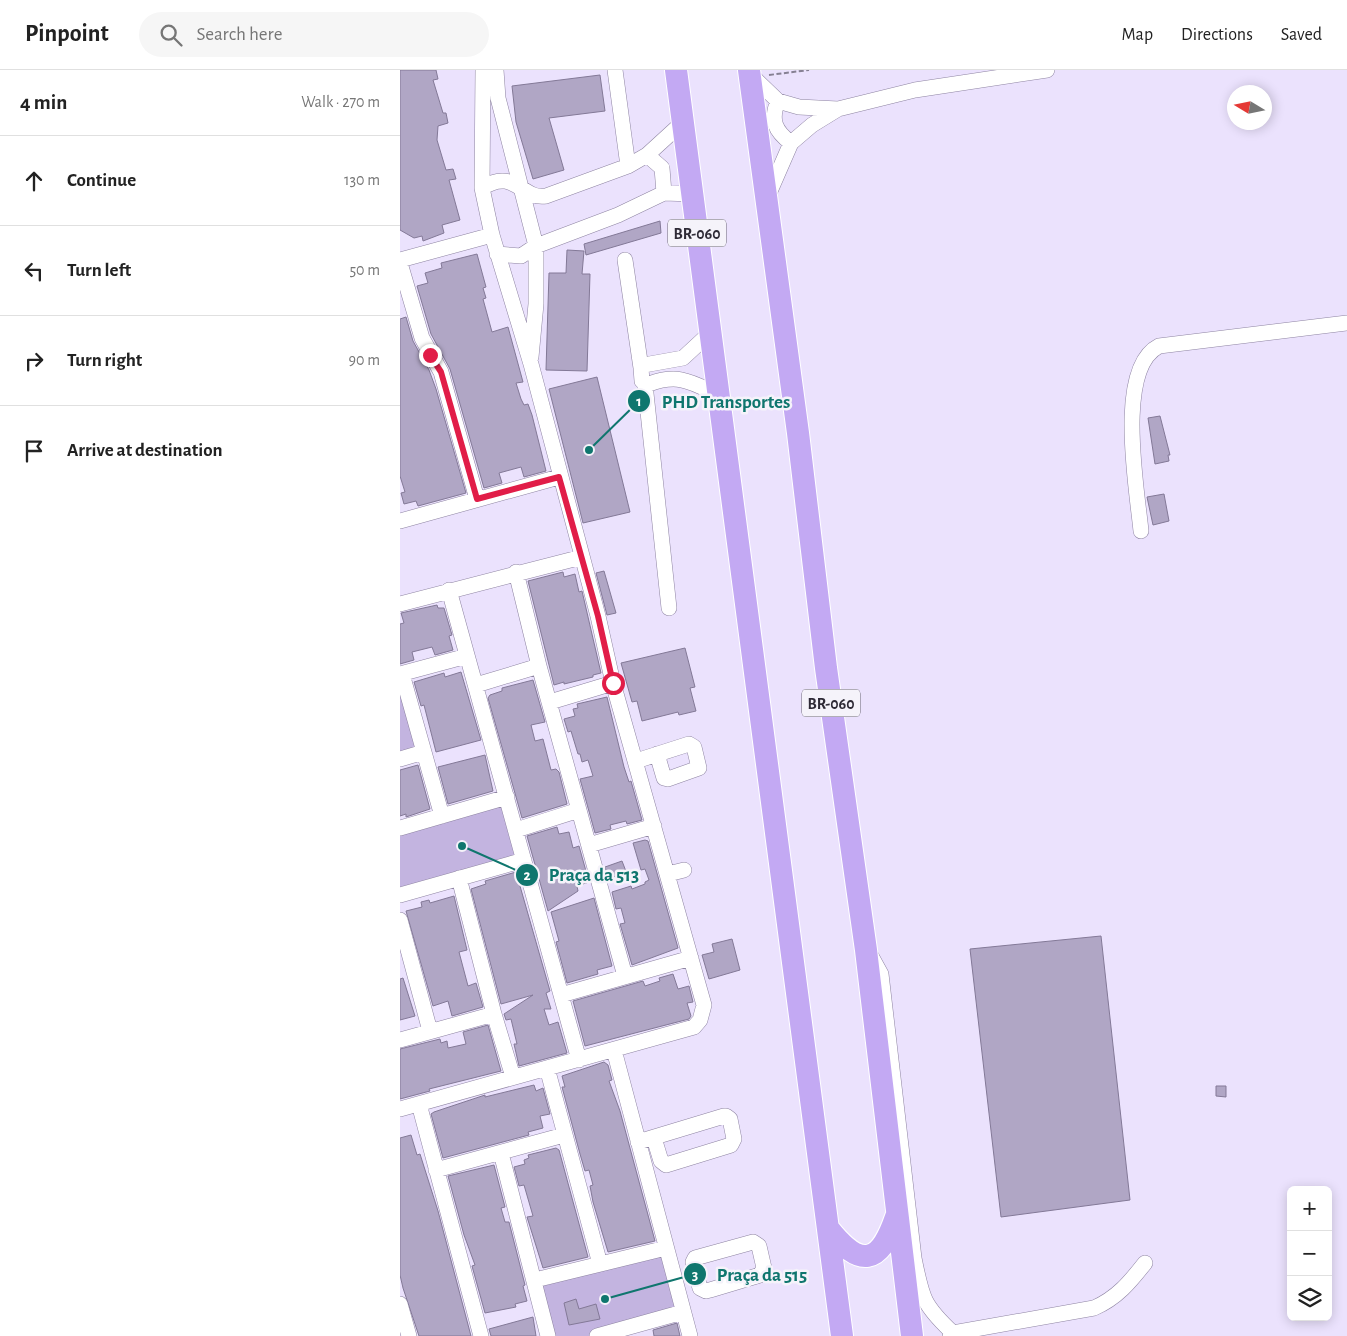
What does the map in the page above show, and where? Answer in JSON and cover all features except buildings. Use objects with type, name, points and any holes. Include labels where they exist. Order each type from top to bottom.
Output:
[{"type":"highway","name":"BR-060","points":[[676,70],[842,1336]]},
{"type":"highway","name":"BR-060","points":[[749,71],[767,198],[826,668],[866,950],[896,1217],[912,1336]]},
{"type":"highway","points":[[828,1228],[844,1247],[851,1252],[866,1256],[881,1249],[888,1240],[896,1217]]},
{"type":"street","points":[[400,1109],[694,1027],[700,1020],[704,1005],[613,683],[582,557],[530,364],[492,235],[482,188],[483,70]]},
{"type":"street","points":[[496,70],[498,98],[536,246],[536,304],[530,364]]},
{"type":"street","points":[[615,70],[628,166]]},
{"type":"street","points":[[749,71],[778,101],[799,107],[838,109],[915,90],[1047,70]]},
{"type":"street","points":[[778,101],[774,113],[774,125],[780,135],[791,143]]},
{"type":"street","points":[[767,198],[791,143],[812,125],[838,109]]},
{"type":"street","points":[[482,188],[491,182],[503,180],[540,197],[546,196],[628,166],[647,155],[682,123]]},
{"type":"street","points":[[647,155],[662,168],[664,194]]},
{"type":"street","points":[[497,254],[521,256],[536,246],[618,215],[664,194],[692,194]]},
{"type":"street","points":[[477,499],[441,372],[422,338],[400,261],[492,235]]},
{"type":"street","points":[[625,260],[641,378],[645,384],[670,608]]},
{"type":"street","points":[[1141,531],[1132,426],[1133,404],[1140,365],[1152,350],[1159,346],[1347,323]]},
{"type":"street","points":[[641,368],[644,365],[683,358],[710,333]]},
{"type":"street","points":[[645,384],[668,378],[680,379],[719,395]]},
{"type":"street","points":[[400,521],[559,477]]},
{"type":"street","points":[[400,604],[516,572],[582,557]]},
{"type":"street","points":[[516,572],[539,666],[625,976]]},
{"type":"street","points":[[449,590],[579,1060]]},
{"type":"street","points":[[442,816],[401,674],[467,656]]},
{"type":"street","points":[[476,685],[539,666]]},
{"type":"street","points":[[550,702],[613,683]]},
{"type":"street","points":[[400,759],[424,752]]},
{"type":"street","points":[[636,761],[657,754]]},
{"type":"street","points":[[400,828],[507,797]]},
{"type":"street","points":[[516,830],[579,810]]},
{"type":"street","points":[[589,845],[654,826]]},
{"type":"street","points":[[400,896],[524,860]]},
{"type":"street","points":[[668,874],[684,870]]},
{"type":"street","points":[[459,878],[494,1014],[513,1076]]},
{"type":"street","points":[[400,920],[430,1031]]},
{"type":"street","points":[[866,950],[875,960],[881,974],[914,1258],[921,1291],[931,1312],[952,1334],[1094,1308],[1110,1301],[1126,1287],[1145,1263]]},
{"type":"street","points":[[561,994],[691,958]]},
{"type":"street","points":[[400,1040],[494,1014]]},
{"type":"street","points":[[614,1050],[690,1336]]},
{"type":"street","points":[[547,1068],[600,1264]]},
{"type":"street","points":[[419,1104],[481,1336]]},
{"type":"street","points":[[638,1142],[726,1116],[730,1119],[734,1139],[731,1145],[666,1165],[661,1161],[654,1138]]},
{"type":"street","points":[[436,1170],[564,1135]]},
{"type":"street","points":[[501,1153],[548,1336]]},
{"type":"street","points":[[753,1242],[757,1243],[764,1268],[760,1276],[706,1291],[700,1288],[697,1276],[693,1262],[698,1256],[753,1242]]},
{"type":"street","points":[[535,1280],[666,1248]]},
{"type":"street","points":[[675,1282],[697,1276]]},
{"type":"street","points":[[400,1304],[402,1319],[409,1336]]},
{"type":"street","points":[[597,1336],[618,1334],[683,1312]]},
{"type":"path","points":[[749,71],[762,76],[809,70]]},
{"type":"shaded area","points":[[400,672],[429,758],[400,766]]},
{"type":"shaded area","points":[[511,793],[530,866],[400,902],[400,825]]},
{"type":"shaded area","points":[[658,1245],[678,1319],[613,1336],[547,1336],[533,1279]]},
{"type":"place","name":"PHD Transportes","points":[[589,450]]},
{"type":"place","name":"Praça da 513","points":[[462,846]]},
{"type":"place","name":"Praça da 515","points":[[605,1299]]},
{"type":"route","points":[[430,355],[441,372],[477,499],[559,477],[598,616],[613,683]]}]
